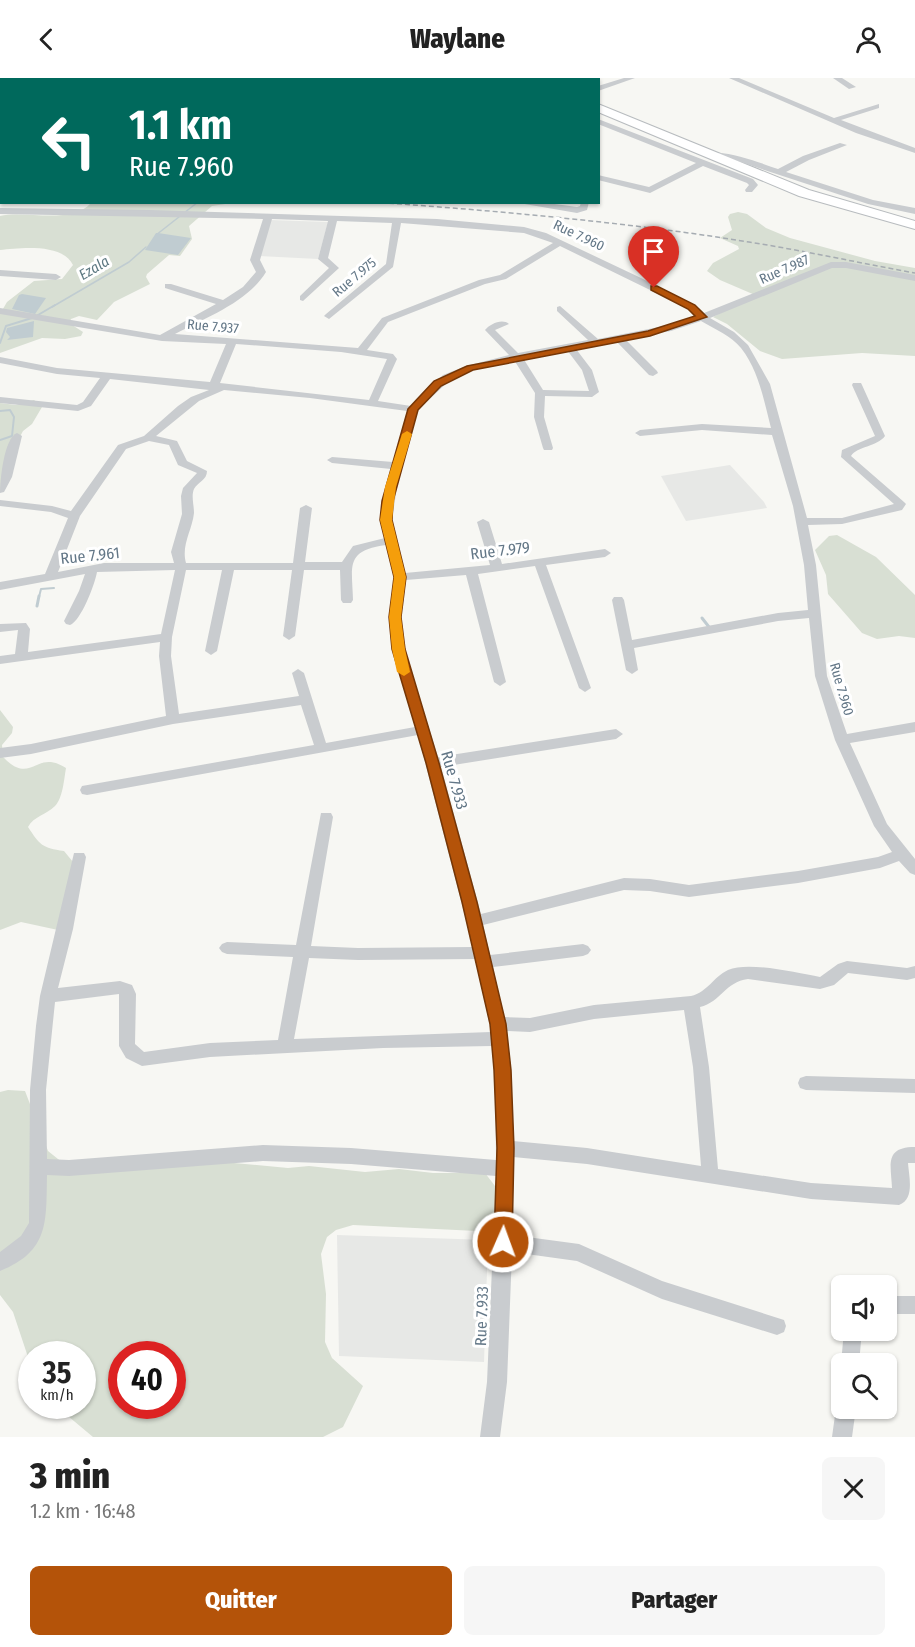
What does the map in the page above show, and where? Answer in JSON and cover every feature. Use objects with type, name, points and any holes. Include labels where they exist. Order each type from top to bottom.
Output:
[{"type":"highway","points":[[600,108],[707,159],[804,193],[915,225]]},
{"type":"street","points":[[183,78],[203,78]]},
{"type":"street","points":[[600,88],[631,78]]},
{"type":"street","points":[[733,78],[915,151]]},
{"type":"street","points":[[837,78],[852,87]]},
{"type":"street","points":[[834,120],[876,106]]},
{"type":"street","points":[[600,122],[707,159],[750,181],[754,185],[749,190]]},
{"type":"street","points":[[779,172],[806,158],[843,145]]},
{"type":"street","points":[[600,178],[650,190],[707,159],[735,158],[894,208],[915,212]]},
{"type":"street","points":[[539,204],[577,210],[584,208],[585,204]]},
{"type":"street","name":"Rue 7.960","points":[[0,211],[397,221],[524,230],[560,243],[686,304],[738,340],[752,358],[765,384],[802,522],[810,565],[821,676],[842,740],[889,839],[915,869]]},
{"type":"street","name":"Rue 7.937","points":[[162,338],[224,303],[260,279],[261,272],[255,260],[268,217]]},
{"type":"street","points":[[303,298],[334,268],[322,259],[333,219]]},
{"type":"street","name":"Rue 7.975","points":[[329,316],[390,265],[397,221]]},
{"type":"street","points":[[361,351],[385,320],[482,282],[503,277],[560,243]]},
{"type":"street","name":"Rue 7.987","points":[[702,317],[831,265],[846,265],[915,278]]},
{"type":"street","points":[[0,273],[56,277]]},
{"type":"street","points":[[168,286],[224,303]]},
{"type":"street","points":[[560,309],[597,343]]},
{"type":"street","points":[[0,311],[162,338]]},
{"type":"street","name":"Rue 7.933","points":[[490,1437],[497,1382],[505,1169],[498,1032],[475,921],[433,763],[404,671],[396,635],[395,617],[400,577],[390,541],[386,511],[413,409],[447,377],[470,368],[515,357],[620,339],[671,328],[702,317]]},
{"type":"street","points":[[504,324],[490,330],[525,366],[530,380],[540,393],[539,417],[548,448]]},
{"type":"street","name":"Rue 7.937","points":[[162,338],[175,337],[382,354],[392,359],[372,404]]},
{"type":"street","points":[[620,339],[652,373]]},
{"type":"street","points":[[219,388],[232,342]]},
{"type":"street","points":[[540,393],[592,394],[594,392],[587,370],[570,347]]},
{"type":"street","name":"Rue 7.961","points":[[0,360],[57,371],[310,395],[413,409]]},
{"type":"street","points":[[0,400],[78,408],[87,404],[106,376]]},
{"type":"street","points":[[802,522],[842,520],[898,508],[900,504],[846,457],[846,452],[851,448],[875,441],[880,436],[857,385]]},
{"type":"street","name":"Rue 7.961","points":[[219,388],[195,399],[148,438],[122,447],[74,516],[50,576],[91,571],[104,567],[346,566]]},
{"type":"street","points":[[640,433],[690,428],[778,432]]},
{"type":"street","points":[[0,490],[5,482],[12,445],[17,436]]},
{"type":"street","points":[[148,438],[173,443],[182,463],[202,471],[202,475],[189,488],[187,496],[188,514],[177,552],[181,568],[166,637],[165,656],[173,719]]},
{"type":"street","points":[[332,460],[398,466]]},
{"type":"street","points":[[0,503],[52,509],[74,516]]},
{"type":"street","points":[[289,636],[306,508]]},
{"type":"street","points":[[483,522],[497,568]]},
{"type":"street","points":[[347,600],[346,566],[351,552],[356,547],[390,541]]},
{"type":"street","name":"Rue 7.979","points":[[400,577],[471,571],[605,554]]},
{"type":"street","points":[[539,562],[585,688]]},
{"type":"street","points":[[211,651],[229,566]]},
{"type":"street","points":[[70,621],[74,609],[82,602],[91,571]]},
{"type":"street","points":[[471,571],[500,682]]},
{"type":"street","points":[[0,586],[50,576]]},
{"type":"street","points":[[618,600],[632,670]]},
{"type":"street","points":[[627,645],[778,617],[814,613]]},
{"type":"street","points":[[0,628],[22,626],[24,629],[21,657]]},
{"type":"street","points":[[0,660],[166,637]]},
{"type":"street","points":[[298,673],[321,747]]},
{"type":"street","points":[[0,753],[32,749],[173,719],[305,700]]},
{"type":"street","points":[[842,740],[915,727]]},
{"type":"street","points":[[87,790],[422,729]]},
{"type":"street","points":[[433,763],[616,734]]},
{"type":"street","points":[[285,1047],[326,817]]},
{"type":"street","points":[[475,921],[624,884],[689,891],[798,877],[880,862],[901,854]]},
{"type":"street","points":[[0,1262],[21,1250],[33,1238],[39,1223],[38,1090],[48,996],[79,857]]},
{"type":"street","points":[[227,948],[483,958],[583,950]]},
{"type":"street","points":[[48,996],[120,987],[126,990],[129,994],[127,1046],[132,1053],[142,1059],[210,1050],[498,1032],[594,1012],[691,1003],[707,999],[733,975],[748,973],[820,983],[827,982],[841,969],[847,967],[907,974],[915,972]]},
{"type":"street","points":[[691,1003],[700,1067],[710,1175]]},
{"type":"street","points":[[806,1083],[915,1086]]},
{"type":"street","points":[[505,1148],[587,1156],[811,1191],[899,1197],[902,1185],[899,1159],[904,1155],[915,1155]]},
{"type":"street","points":[[39,1167],[69,1168],[263,1153],[351,1156],[505,1169]]},
{"type":"street","points":[[503,1242],[579,1253],[662,1290],[777,1326]]},
{"type":"street","points":[[897,1305],[915,1305]]},
{"type":"street","points":[[842,1437],[844,1419]]},
{"type":"shaded area","points":[[90,204],[225,204],[212,206],[189,226],[192,239],[180,256],[169,255],[147,274],[146,277],[150,284],[114,302],[97,320],[79,316],[71,319],[69,323],[83,332],[81,336],[65,339],[42,338],[0,353],[0,314],[7,302],[34,281],[62,279],[73,265],[68,258],[51,250],[29,248],[0,250],[0,216],[60,215],[83,210]]},
{"type":"shaded area","points":[[738,212],[747,214],[766,228],[790,238],[875,261],[915,268],[915,356],[862,353],[782,359],[760,351],[727,324],[713,317],[755,295],[720,280],[707,271],[713,263],[739,249],[738,246],[720,238],[732,230],[728,217],[730,214]]},
{"type":"shaded area","points":[[270,220],[328,222],[318,259],[259,256]]},
{"type":"shaded area","points":[[156,233],[191,238],[178,255],[145,250]]},
{"type":"shaded area","points":[[19,295],[46,298],[35,314],[12,309]]},
{"type":"shaded area","points":[[34,321],[33,337],[7,340],[10,337],[6,332],[7,328]]},
{"type":"shaded area","points":[[34,400],[42,407],[32,424],[23,431],[15,446],[5,486],[0,491],[0,403],[16,405]]},
{"type":"shaded area","points":[[730,465],[767,508],[686,521],[661,476]]},
{"type":"shaded area","points":[[837,535],[876,557],[915,595],[915,638],[899,636],[877,639],[862,633],[828,594],[826,575],[815,550],[829,536]]},
{"type":"shaded area","points":[[0,710],[13,727],[12,733],[2,745],[3,757],[21,769],[47,762],[66,768],[58,803],[33,820],[28,827],[42,845],[64,851],[73,862],[58,930],[21,922],[0,930]]},
{"type":"shaded area","points":[[8,1090],[25,1091],[48,1151],[63,1163],[212,1161],[288,1168],[309,1166],[365,1172],[399,1169],[433,1173],[485,1173],[495,1186],[496,1212],[487,1225],[477,1231],[353,1225],[336,1230],[327,1237],[321,1254],[326,1294],[325,1342],[332,1358],[363,1386],[343,1427],[323,1437],[93,1437],[72,1419],[96,1419],[96,1341],[23,1341],[13,1312],[0,1295],[0,1092]]},
{"type":"shaded area","points":[[337,1235],[488,1240],[484,1362],[339,1356]]},
{"type":"waterway","name":"Ezala","points":[[156,235],[195,204]]},
{"type":"waterway","name":"Ezala","points":[[52,307],[129,262],[146,247]]},
{"type":"waterway","name":"Ezala","points":[[38,315],[55,305]]},
{"type":"waterway","name":"Ezala","points":[[0,343],[6,326],[32,318]]},
{"type":"waterway","name":"Ezala","points":[[0,411],[10,410],[14,417],[12,436],[0,440]]},
{"type":"waterway","points":[[39,597],[41,589],[54,588]]},
{"type":"waterway","points":[[37,606],[39,596]]},
{"type":"waterway","points":[[702,618],[709,627]]},
{"type":"railway","points":[[399,204],[515,213],[702,235],[915,273]]},
{"type":"slow traffic","points":[[404,672],[398,649],[395,617],[400,577],[386,520],[387,501],[407,434]]},
{"type":"route","points":[[503,1242],[505,1148],[503,1070],[498,1024],[470,902],[433,763],[398,649],[395,617],[400,577],[386,520],[387,501],[413,409],[438,384],[447,377],[470,368],[650,333],[702,317],[692,307],[654,288]]}]
